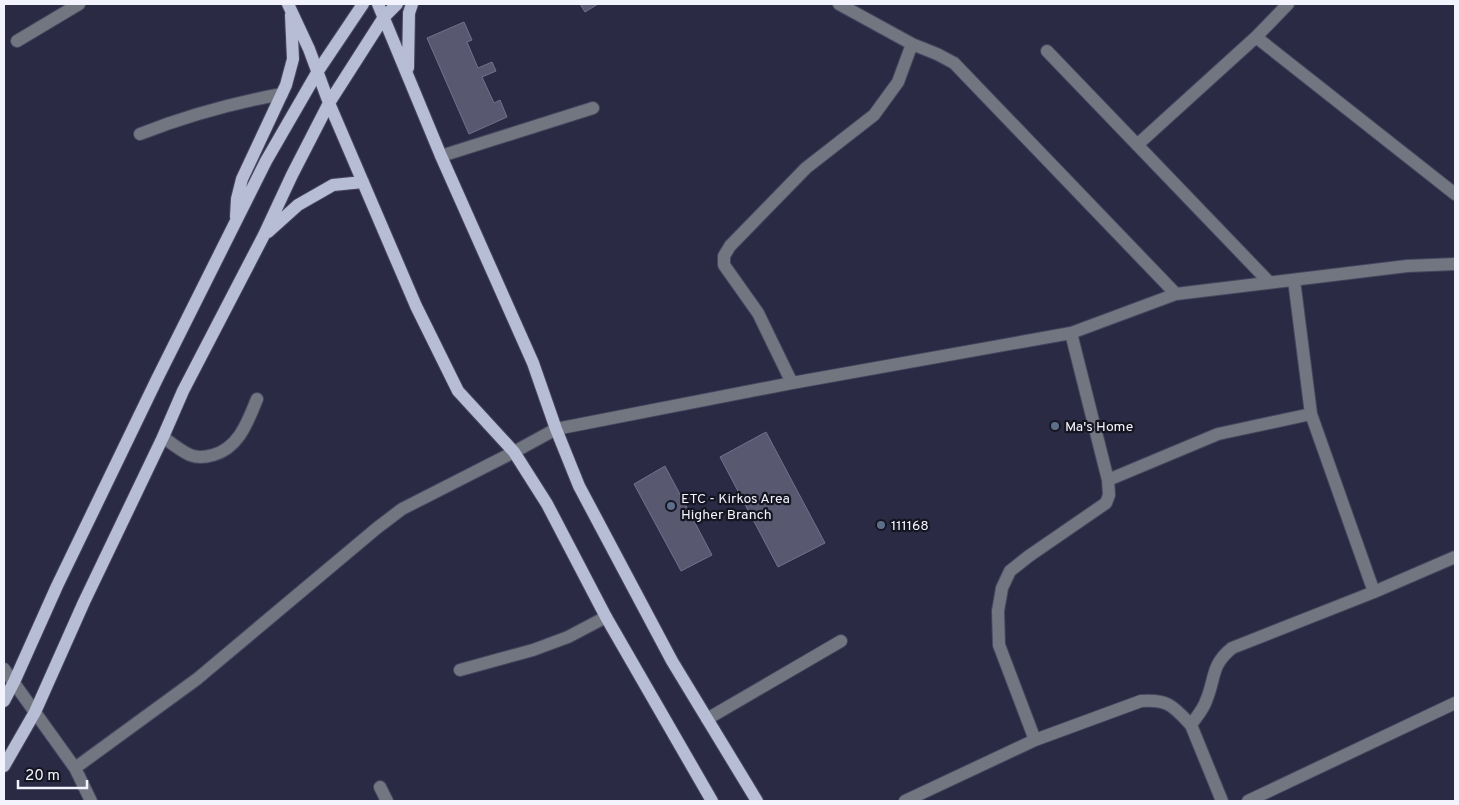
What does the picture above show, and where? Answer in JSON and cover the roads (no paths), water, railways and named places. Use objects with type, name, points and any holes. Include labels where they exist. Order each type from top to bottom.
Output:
[{"type":"main road","points":[[4,701],[157,379],[274,147],[318,71],[362,4]]},
{"type":"main road","points":[[378,4],[441,156],[533,363],[556,429],[579,486],[672,661],[757,801]]},
{"type":"main road","points":[[4,766],[35,712],[84,602],[163,438],[183,391],[264,235],[329,103],[384,18],[397,4]]},
{"type":"main road","points":[[408,76],[409,13],[412,4]]},
{"type":"main road","points":[[290,7],[416,306],[458,391],[514,452],[547,504],[606,617],[712,801]]},
{"type":"main road","points":[[236,222],[236,199],[242,179],[282,94],[293,59],[290,7]]},
{"type":"main road","points":[[264,235],[298,205],[324,190],[333,186],[363,182]]},
{"type":"street","points":[[17,41],[79,4]]},
{"type":"street","points":[[839,4],[912,44],[954,63],[1176,294]]},
{"type":"street","points":[[1137,145],[1256,37],[1288,4]]},
{"type":"street","points":[[1256,37],[1455,194]]},
{"type":"street","points":[[792,383],[758,313],[724,265],[724,256],[730,246],[806,168],[874,115],[898,82],[912,44]]},
{"type":"street","points":[[1047,51],[1269,282]]},
{"type":"street","points":[[140,134],[182,118],[242,102],[282,94]]},
{"type":"street","points":[[441,156],[593,108]]},
{"type":"street","points":[[75,768],[197,679],[389,518],[402,509],[556,429],[792,383],[1071,333],[1176,294],[1407,266],[1455,264]]},
{"type":"street","points":[[1294,280],[1311,414],[1374,592]]},
{"type":"street","points":[[1035,740],[999,645],[998,611],[1002,588],[1010,571],[1106,503],[1109,495],[1108,480],[1071,333]]},
{"type":"street","points":[[163,438],[190,455],[205,457],[223,452],[235,441],[247,423],[257,399]]},
{"type":"street","points":[[1108,480],[1218,434],[1311,414]]},
{"type":"street","points":[[1191,725],[1206,702],[1215,667],[1232,648],[1374,592],[1455,557]]},
{"type":"street","points":[[460,670],[533,650],[568,636],[606,617]]},
{"type":"street","points":[[707,719],[841,641]]},
{"type":"street","points":[[4,669],[75,768],[91,801]]},
{"type":"street","points":[[905,801],[1035,740],[1141,701],[1157,700],[1174,707],[1191,725],[1222,801]]},
{"type":"street","points":[[1248,801],[1455,703]]},
{"type":"street","points":[[380,787],[387,801]]},
{"type":"place","name":"Ma's Home","points":[[1055,426]]},
{"type":"place","name":"ETC - Kirkos Area Higher Branch","points":[[671,506]]},
{"type":"place","name":"111168","points":[[881,525]]}]
